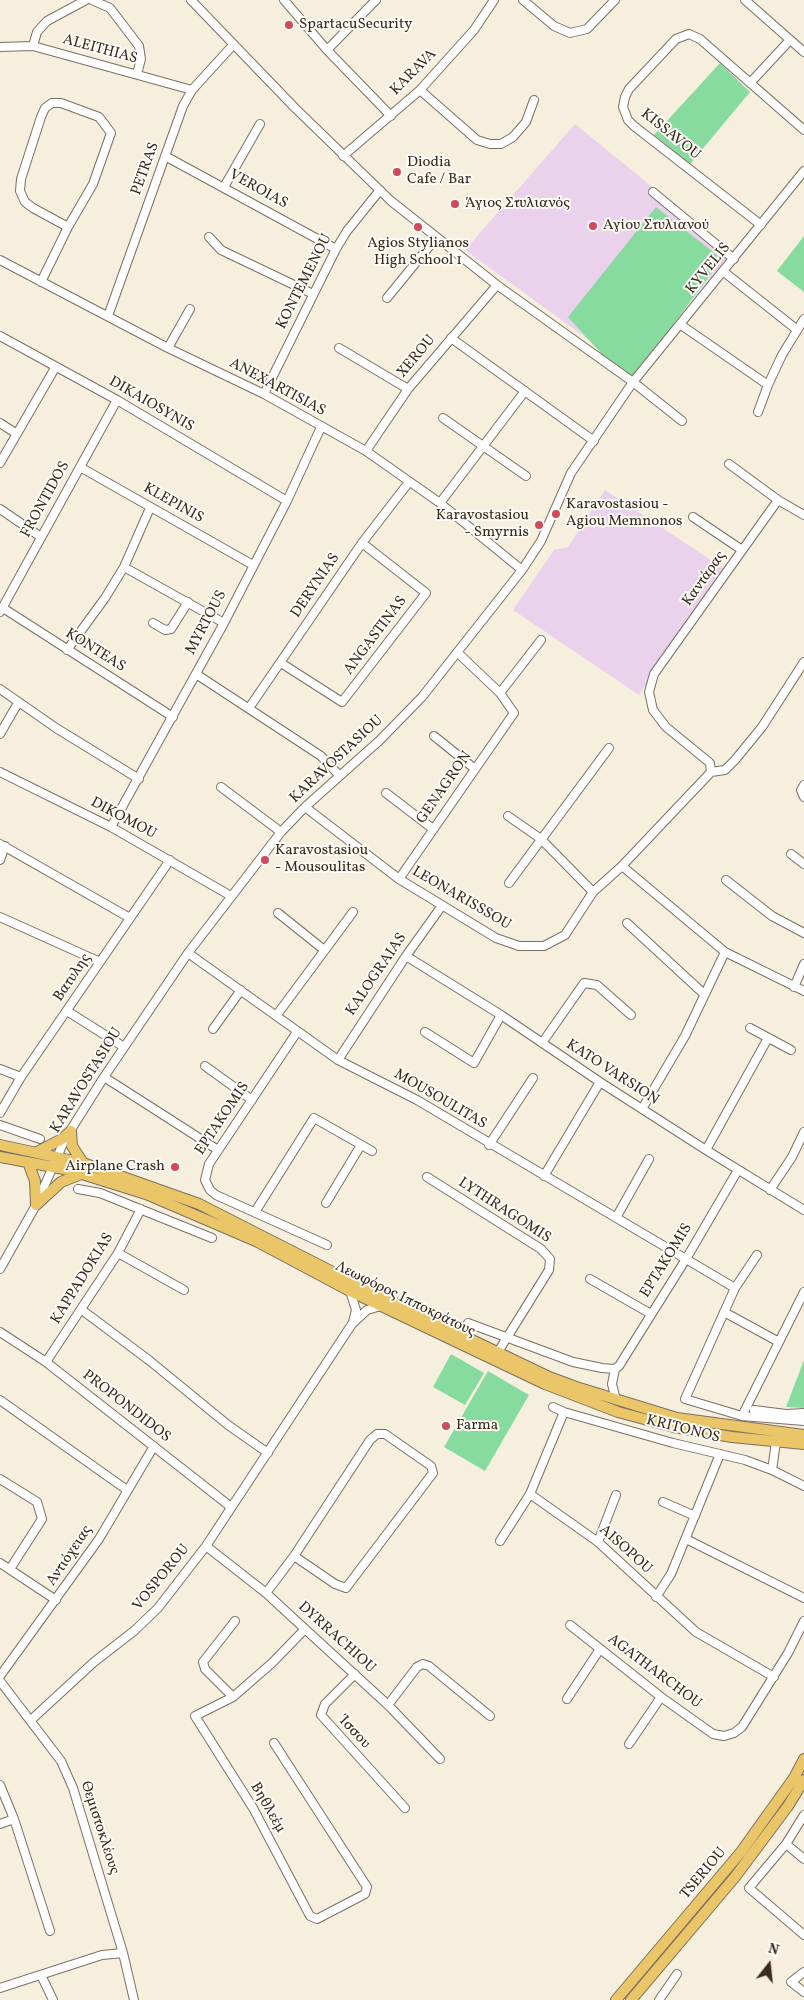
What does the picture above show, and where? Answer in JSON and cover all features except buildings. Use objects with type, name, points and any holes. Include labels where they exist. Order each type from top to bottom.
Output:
[{"type":"main road","points":[[37,1152],[62,1139],[71,1131]]},
{"type":"main road","points":[[36,1205],[61,1182],[82,1168],[72,1146],[71,1131]]},
{"type":"main road","name":"Λεωφόρος Ιπποκράτους","points":[[0,1145],[37,1152],[82,1168],[150,1186],[199,1204],[374,1293],[550,1377],[616,1400],[677,1418],[804,1435]]},
{"type":"main road","name":"Λεωφόρος Ιπποκράτους","points":[[0,1157],[28,1162],[59,1161]]},
{"type":"main road","points":[[28,1162],[35,1181],[36,1205]]},
{"type":"main road","name":"Λεωφόρος Ιπποκράτους","points":[[82,1168],[258,1242],[350,1292],[545,1384],[618,1412],[674,1427],[776,1442],[804,1444]]},
{"type":"main road","name":"TSERIOU","points":[[616,2000],[742,1852],[794,1778],[804,1759]]},
{"type":"main road","name":"TSERIOU","points":[[631,2000],[735,1877],[788,1806],[804,1780]]},
{"type":"street","points":[[33,46],[37,32],[46,21],[86,0]]},
{"type":"street","points":[[92,0],[110,8],[139,46],[141,59],[137,74]]},
{"type":"street","points":[[191,0],[343,156],[380,190],[436,238],[497,285],[633,382],[682,421]]},
{"type":"street","points":[[284,0],[327,50],[391,116]]},
{"type":"street","points":[[327,50],[376,0]]},
{"type":"street","name":"KARAVA","points":[[343,156],[420,90],[474,30],[494,0]]},
{"type":"street","points":[[523,0],[554,26],[570,33],[587,29],[615,0]]},
{"type":"street","points":[[751,2],[804,52]]},
{"type":"street","name":"KISSAVOU","points":[[761,225],[628,120],[623,107],[629,88],[676,39],[685,34],[700,40],[804,130]]},
{"type":"street","points":[[750,83],[790,40]]},
{"type":"street","name":"PETRAS","points":[[108,316],[165,156],[192,90],[233,45]]},
{"type":"street","name":"ALEITHIAS","points":[[0,47],[33,46],[192,90]]},
{"type":"street","points":[[420,90],[477,140],[490,144],[501,144],[513,137],[526,122],[534,100]]},
{"type":"street","points":[[41,282],[68,227],[93,184],[110,133],[99,117],[61,103],[52,103],[45,108],[41,117],[21,179],[20,191],[25,202],[33,208],[68,227]]},
{"type":"street","points":[[224,187],[260,124]]},
{"type":"street","name":"VEROIAS","points":[[165,156],[336,249]]},
{"type":"street","name":"KYVELIS","points":[[633,382],[804,171]]},
{"type":"street","name":"KONTEMENOU","points":[[264,394],[336,249],[347,231],[380,190]]},
{"type":"street","points":[[653,192],[734,259]]},
{"type":"street","points":[[209,237],[221,250],[313,294]]},
{"type":"street","points":[[387,298],[436,238]]},
{"type":"street","name":"ANEXARTISIAS","points":[[0,260],[168,348],[264,394],[366,451],[440,503],[522,570]]},
{"type":"street","points":[[724,272],[796,329]]},
{"type":"street","name":"XEROU","points":[[366,451],[408,389],[497,285]]},
{"type":"street","points":[[168,348],[190,309]]},
{"type":"street","points":[[758,412],[768,385],[796,329],[804,319]]},
{"type":"street","points":[[681,325],[768,385]]},
{"type":"street","name":"DIKAIOSYNIS","points":[[0,336],[117,400],[286,501]]},
{"type":"street","points":[[451,338],[594,441]]},
{"type":"street","points":[[339,348],[408,389]]},
{"type":"street","points":[[0,463],[56,368]]},
{"type":"street","name":"KARAVOSTASIOU","points":[[0,1268],[59,1161],[71,1131],[104,1077],[188,953],[281,832],[339,775],[380,740],[422,697],[458,653],[522,570],[542,540],[571,473],[633,382]]},
{"type":"street","points":[[440,503],[525,391]]},
{"type":"street","name":"FRONTIDOS","points":[[1,610],[117,400]]},
{"type":"street","points":[[443,418],[526,476]]},
{"type":"street","points":[[0,424],[17,434]]},
{"type":"street","name":"MYRTOUS","points":[[111,827],[224,622],[286,501],[321,427]]},
{"type":"street","points":[[729,464],[778,500],[804,515]]},
{"type":"street","name":"KLEPINIS","points":[[80,467],[150,508],[253,564]]},
{"type":"street","name":"DERYNIAS","points":[[249,708],[362,543],[409,482]]},
{"type":"street","name":"Καντάρας","points":[[711,772],[710,763],[666,727],[653,710],[649,692],[654,674],[778,500]]},
{"type":"street","points":[[67,650],[105,598],[124,566],[150,508]]},
{"type":"street","points":[[0,509],[42,537]]},
{"type":"street","points":[[694,517],[742,550]]},
{"type":"street","name":"ANGASTINAS","points":[[281,663],[342,702],[426,592],[362,543]]},
{"type":"street","points":[[124,566],[224,622]]},
{"type":"street","points":[[153,623],[165,630],[171,629],[188,602]]},
{"type":"street","name":"KONTEAS","points":[[1,610],[173,717]]},
{"type":"street","points":[[458,653],[500,693],[541,640]]},
{"type":"street","points":[[711,772],[725,770],[735,760],[762,727],[803,665]]},
{"type":"street","points":[[196,674],[321,756],[339,775]]},
{"type":"street","points":[[0,689],[18,703],[139,779]]},
{"type":"street","name":"GENAGRON","points":[[399,879],[514,713],[500,693]]},
{"type":"street","points":[[0,734],[18,703]]},
{"type":"street","points":[[434,736],[475,769]]},
{"type":"street","points":[[509,883],[609,748]]},
{"type":"street","name":"DIKOMOU","points":[[0,772],[111,827],[231,896]]},
{"type":"street","name":"LEONARISSSOU","points":[[305,807],[399,879],[441,907],[496,938],[519,946],[544,946],[565,935],[593,892],[622,866],[711,772]]},
{"type":"street","points":[[804,785],[801,790],[804,798]]},
{"type":"street","points":[[221,787],[281,832]]},
{"type":"street","points":[[386,793],[433,829]]},
{"type":"street","points":[[508,816],[541,839],[593,892]]},
{"type":"street","points":[[0,860],[2,845],[130,918]]},
{"type":"street","points":[[791,854],[804,864]]},
{"type":"street","name":"Βατυλης","points":[[0,1113],[21,1077],[170,860]]},
{"type":"street","points":[[622,866],[725,952],[804,991]]},
{"type":"street","points":[[726,880],[772,916],[804,932]]},
{"type":"street","name":"KALOGRAIAS","points":[[338,1060],[406,956],[441,907]]},
{"type":"street","points":[[276,1016],[323,949],[353,912]]},
{"type":"street","points":[[278,913],[323,949]]},
{"type":"street","points":[[0,917],[100,962]]},
{"type":"street","points":[[627,923],[704,994]]},
{"type":"street","points":[[642,1109],[685,1036],[725,952]]},
{"type":"street","name":"MOUSOULITAS","points":[[188,953],[338,1060],[417,1100],[489,1145],[617,1216],[735,1288]]},
{"type":"street","name":"KATO VARSION","points":[[406,956],[501,1015],[600,1082],[706,1150],[804,1210]]},
{"type":"street","points":[[794,987],[804,964]]},
{"type":"street","points":[[542,1043],[584,983],[597,986],[631,1015]]},
{"type":"street","points":[[212,1029],[241,990]]},
{"type":"street","points":[[67,1010],[124,1047]]},
{"type":"street","points":[[426,1032],[474,1063],[501,1015]]},
{"type":"street","points":[[750,1028],[791,1050]]},
{"type":"street","name":"EPTAKOMIS","points":[[297,1032],[206,1170],[207,1185],[216,1195],[327,1245]]},
{"type":"street","points":[[706,1150],[768,1038]]},
{"type":"street","points":[[205,1066],[252,1100]]},
{"type":"street","points":[[0,1069],[21,1077]]},
{"type":"street","points":[[104,1077],[218,1150]]},
{"type":"street","points":[[489,1145],[533,1078]]},
{"type":"street","points":[[544,1176],[600,1082]]},
{"type":"street","points":[[255,1212],[314,1118],[372,1152]]},
{"type":"street","points":[[0,1126],[40,1139]]},
{"type":"street","points":[[770,1190],[792,1157],[804,1132]]},
{"type":"street","points":[[326,1203],[361,1145]]},
{"type":"street","points":[[617,1216],[649,1159]]},
{"type":"street","name":"EPTAKOMIS","points":[[617,1367],[686,1259],[738,1170]]},
{"type":"street","name":"LYTHRAGOMIS","points":[[427,1177],[541,1249],[550,1259],[549,1270],[498,1352]]},
{"type":"street","points":[[78,1188],[100,1193],[212,1238]]},
{"type":"street","name":"KAPPADOKIAS","points":[[46,1362],[118,1253],[141,1209]]},
{"type":"street","points":[[118,1253],[184,1290]]},
{"type":"street","points":[[758,1255],[735,1288],[685,1397],[686,1401],[742,1416],[804,1421]]},
{"type":"street","points":[[590,1279],[651,1314]]},
{"type":"street","points":[[350,1292],[356,1310],[352,1324]]},
{"type":"street","points":[[742,1416],[804,1292]]},
{"type":"street","points":[[352,1324],[367,1310],[380,1306]]},
{"type":"street","points":[[82,1310],[150,1361],[228,1425],[268,1453]]},
{"type":"street","points":[[724,1312],[779,1342]]},
{"type":"street","points":[[468,1323],[573,1362],[602,1368],[617,1367],[612,1384],[616,1400]]},
{"type":"street","name":"VOSPOROU","points":[[31,1720],[94,1662],[134,1632],[158,1608],[206,1546],[352,1324]]},
{"type":"street","name":"PROPONDIDOS","points":[[0,1332],[46,1362],[231,1508]]},
{"type":"street","points":[[598,1394],[612,1384]]},
{"type":"street","points":[[0,1400],[127,1490]]},
{"type":"street","name":"KRITONOS","points":[[553,1407],[564,1412],[772,1470],[804,1486]]},
{"type":"street","points":[[754,1410],[786,1414],[804,1413]]},
{"type":"street","points":[[500,1541],[530,1494],[564,1412]]},
{"type":"street","points":[[266,1593],[294,1556],[370,1440],[376,1434],[385,1434],[432,1466],[433,1473],[346,1588],[294,1556]]},
{"type":"street","points":[[772,1470],[776,1442]]},
{"type":"street","name":"Αντιόχειας","points":[[0,1676],[99,1539],[154,1446]]},
{"type":"street","points":[[656,1597],[670,1574],[686,1539],[720,1454]]},
{"type":"street","points":[[0,1479],[37,1502],[42,1519],[10,1569]]},
{"type":"street","name":"AISOPOU","points":[[530,1494],[598,1542],[696,1632],[774,1677]]},
{"type":"street","points":[[598,1542],[616,1495]]},
{"type":"street","points":[[663,1502],[695,1516]]},
{"type":"street","points":[[686,1539],[804,1598]]},
{"type":"street","name":"DYRRACHIOU","points":[[206,1546],[266,1593],[355,1674],[440,1759]]},
{"type":"street","points":[[0,1562],[56,1600]]},
{"type":"street","points":[[235,1621],[203,1662],[205,1669],[233,1697],[272,1663],[305,1629]]},
{"type":"street","points":[[774,1677],[804,1621]]},
{"type":"street","name":"AGATHARCHOU","points":[[570,1625],[661,1697],[713,1734],[724,1736],[734,1733],[742,1727],[774,1677]]},
{"type":"street","points":[[567,1700],[600,1649]]},
{"type":"street","points":[[388,1705],[417,1667],[426,1665],[490,1716]]},
{"type":"street","name":"Ίσσου","points":[[355,1674],[325,1704],[321,1715],[405,1808]]},
{"type":"street","name":"Θεμιστοκλέους","points":[[0,1682],[61,1761],[73,1788],[123,1954],[134,2000]]},
{"type":"street","name":"Βηθλεέμ","points":[[233,1697],[195,1716],[253,1808],[310,1916],[314,1919],[321,1918],[366,1892],[366,1884],[274,1743]]},
{"type":"street","points":[[629,1744],[661,1697]]},
{"type":"street","points":[[0,1785],[14,1819],[50,1931]]},
{"type":"street","points":[[804,1814],[786,1844],[749,1888],[804,1935]]},
{"type":"street","points":[[0,1824],[14,1819]]},
{"type":"street","points":[[786,1844],[804,1859]]},
{"type":"street","points":[[0,1988],[102,1955],[123,1954]]},
{"type":"street","points":[[804,1972],[791,1982],[804,1992]]},
{"type":"street","points":[[659,2000],[677,1974]]},
{"type":"street","points":[[40,1975],[53,2000]]},
{"type":"shaded area","name":"Αγίου Στυλιανού","points":[[575,124],[732,252],[632,371],[465,250]]},
{"type":"shaded area","points":[[605,490],[726,570],[639,695],[513,610],[554,550],[568,547]]},
{"type":"green space","points":[[720,63],[750,92],[690,164],[654,135]]},
{"type":"green space","points":[[656,207],[722,259],[629,384],[568,317]]},
{"type":"green space","points":[[804,236],[804,292],[777,271]]},
{"type":"green space","points":[[451,1354],[484,1373],[465,1405],[433,1387]]},
{"type":"green space","points":[[804,1360],[804,1408],[786,1407]]},
{"type":"green space","points":[[488,1371],[529,1395],[485,1471],[444,1447]]},
{"type":"place","name":"SpartacuSecurity","points":[[289,25]]},
{"type":"place","name":"Diodia Cafe / Bar","points":[[397,172]]},
{"type":"place","name":"Άγιος Στυλιανός","points":[[455,204]]},
{"type":"place","name":"Αγίου Στυλιανού","points":[[593,226]]},
{"type":"place","name":"Agios Stylianos High School 1","points":[[418,227]]},
{"type":"place","name":"Karavostasiou - Agiou Memnonos","points":[[556,514]]},
{"type":"place","name":"Karavostasiou - Smyrnis","points":[[539,525]]},
{"type":"place","name":"Karavostasiou - Mousoulitas","points":[[265,860]]},
{"type":"place","name":"Airplane Crash","points":[[175,1167]]},
{"type":"place","name":"Farma","points":[[446,1426]]}]
